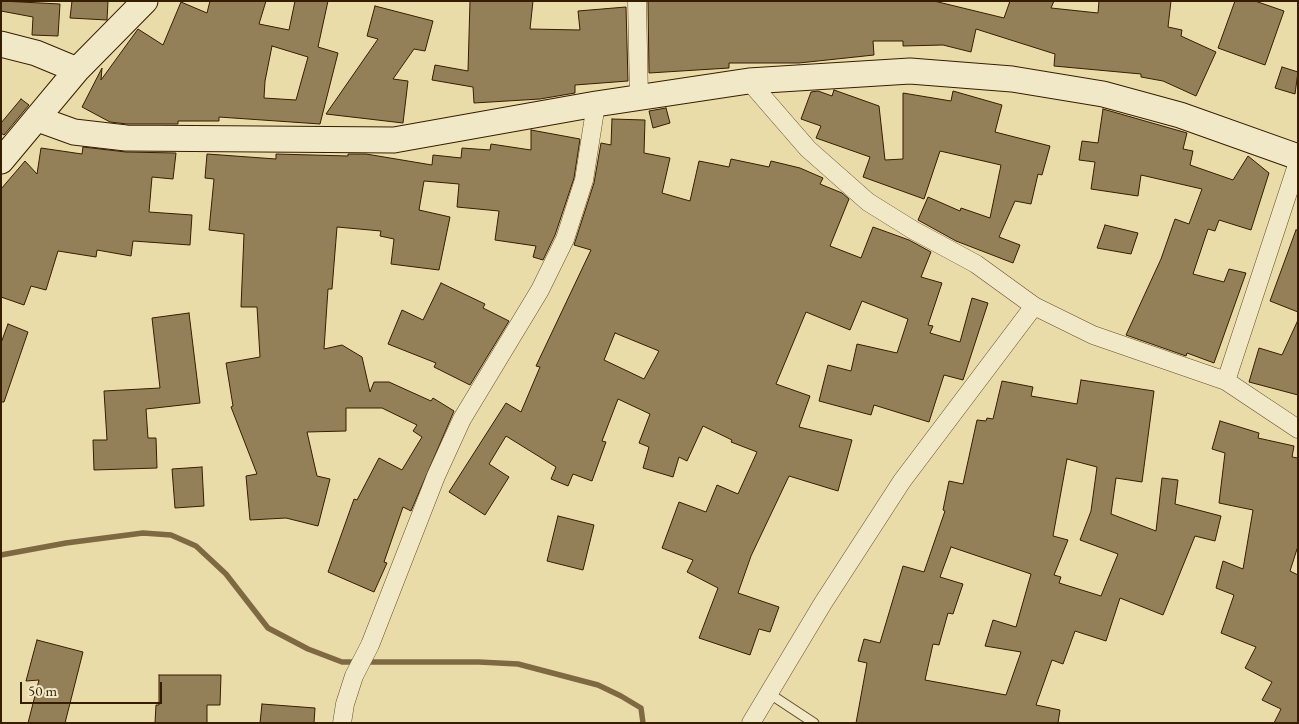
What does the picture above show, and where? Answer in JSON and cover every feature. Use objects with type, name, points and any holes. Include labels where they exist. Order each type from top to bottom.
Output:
[{"type":"street","points":[[1,161],[78,70],[145,1]]},
{"type":"street","points":[[637,1],[640,97]]},
{"type":"street","points":[[1,44],[36,53],[78,70]]},
{"type":"street","points":[[38,119],[74,132],[126,138],[394,140],[596,104],[750,81],[910,71],[1012,79],[1103,94],[1180,115],[1298,157]]},
{"type":"street","points":[[750,81],[808,149],[868,202],[913,230],[976,264],[1034,306],[1093,335],[1226,381],[1298,429]]},
{"type":"street","points":[[342,723],[345,704],[354,676],[370,645],[436,476],[462,419],[540,290],[565,239],[584,180],[596,104]]},
{"type":"street","points":[[1226,381],[1298,162]]},
{"type":"street","points":[[751,723],[823,603],[902,481],[1034,306]]},
{"type":"lane","points":[[770,694],[814,723]]},
{"type":"building","points":[[1,1],[60,4],[58,36],[32,35],[33,17],[1,11]]},
{"type":"building","points":[[72,1],[108,1],[107,20],[70,18]]},
{"type":"building","points":[[210,1],[266,1],[259,24],[289,30],[295,1],[328,1],[318,47],[338,53],[320,124],[219,117],[219,121],[178,121],[178,124],[127,124],[110,122],[82,107],[102,68],[101,80],[138,29],[163,45],[181,2],[207,13]],"holes":[[[272,46],[308,57],[296,100],[264,98],[265,81]]]},
{"type":"building","points":[[470,1],[533,1],[530,29],[580,30],[578,11],[626,7],[628,81],[575,85],[575,93],[540,99],[474,103],[473,87],[432,80],[435,65],[468,71]]},
{"type":"building","points":[[648,1],[934,1],[1004,18],[1010,1],[1054,1],[1051,8],[1098,13],[1099,1],[1171,1],[1168,27],[1182,30],[1181,36],[1216,52],[1196,96],[1163,81],[1141,77],[1141,74],[1054,66],[1055,54],[976,29],[971,52],[943,45],[903,46],[903,41],[873,41],[874,55],[799,63],[729,63],[729,68],[649,73]]},
{"type":"building","points":[[1235,1],[1255,1],[1284,11],[1265,65],[1218,48]]},
{"type":"building","points":[[375,6],[433,21],[425,51],[414,49],[393,79],[408,81],[403,123],[326,114],[378,39],[367,36]]},
{"type":"building","points":[[1282,67],[1298,72],[1295,94],[1275,88]]},
{"type":"building","points":[[834,90],[879,106],[885,160],[903,159],[903,93],[951,101],[953,91],[1002,105],[995,132],[1050,146],[1042,175],[1038,174],[1031,204],[1015,201],[999,237],[1020,245],[1013,263],[956,241],[918,220],[928,197],[960,211],[961,208],[990,218],[1001,165],[940,151],[924,199],[863,177],[870,157],[816,138],[821,126],[801,119],[811,92],[818,91],[832,96]]},
{"type":"building","points":[[21,99],[29,105],[4,135],[1,133],[1,123]]},
{"type":"building","points":[[666,108],[670,123],[653,128],[649,111]]},
{"type":"building","points":[[1103,109],[1187,133],[1183,149],[1193,151],[1190,165],[1233,180],[1248,156],[1269,173],[1251,230],[1219,220],[1215,231],[1208,229],[1193,274],[1224,282],[1229,269],[1246,273],[1214,363],[1187,353],[1186,356],[1126,335],[1161,259],[1175,219],[1189,224],[1202,189],[1141,175],[1138,196],[1091,189],[1095,162],[1079,160],[1082,141],[1098,143]]},
{"type":"building","points":[[612,119],[645,120],[644,153],[670,158],[662,193],[690,201],[699,161],[729,167],[731,159],[769,167],[771,161],[800,168],[823,178],[820,184],[842,193],[849,199],[830,246],[861,258],[873,227],[909,240],[931,252],[921,277],[942,283],[928,325],[933,326],[930,333],[960,342],[972,298],[988,303],[963,380],[944,375],[929,422],[874,405],[871,415],[819,401],[828,365],[851,371],[857,344],[897,353],[908,319],[862,301],[850,330],[806,312],[776,384],[810,396],[799,427],[852,440],[838,491],[789,476],[751,556],[738,593],[779,607],[770,632],[759,629],[750,655],[699,638],[718,588],[687,572],[693,560],[662,548],[679,502],[706,512],[717,485],[738,494],[757,452],[731,442],[732,440],[703,426],[687,461],[679,457],[673,477],[643,468],[649,447],[639,443],[650,414],[618,399],[602,441],[606,442],[592,481],[573,474],[568,486],[551,479],[556,467],[506,436],[489,464],[509,477],[485,515],[449,492],[506,403],[521,412],[540,367],[536,366],[591,250],[574,245],[594,183],[601,143],[611,145]],"holes":[[[615,333],[659,351],[644,379],[604,360]]]},
{"type":"building","points":[[531,130],[580,139],[574,178],[555,235],[543,260],[533,257],[536,246],[495,240],[499,211],[457,207],[459,184],[424,181],[419,210],[450,217],[439,270],[391,264],[394,239],[380,236],[381,231],[337,227],[332,289],[328,289],[324,349],[342,345],[362,357],[370,392],[374,382],[389,382],[431,401],[433,398],[454,411],[411,511],[403,507],[384,562],[387,563],[374,592],[328,572],[354,499],[357,500],[379,458],[402,470],[422,437],[413,431],[417,425],[382,408],[346,408],[346,431],[307,432],[317,476],[330,479],[318,526],[286,518],[250,520],[246,476],[257,474],[231,407],[233,406],[226,363],[260,357],[257,307],[241,307],[244,234],[209,230],[214,179],[205,178],[207,154],[276,159],[276,154],[348,156],[348,154],[366,154],[432,165],[433,155],[461,158],[462,148],[490,150],[491,144],[531,150]]},
{"type":"building","points":[[83,147],[126,152],[176,153],[173,179],[152,177],[149,212],[192,215],[190,245],[133,241],[131,256],[97,250],[96,257],[58,251],[46,290],[31,286],[24,305],[1,297],[1,189],[25,161],[37,174],[41,148],[82,154]]},
{"type":"building","points":[[1105,225],[1138,233],[1131,254],[1097,248]]},
{"type":"building","points":[[1296,230],[1298,230],[1298,312],[1270,301]]},
{"type":"building","points":[[441,283],[485,304],[483,308],[509,321],[470,385],[434,367],[436,363],[388,344],[402,310],[423,320]]},
{"type":"building","points":[[189,313],[200,403],[146,409],[148,438],[156,438],[157,468],[94,470],[93,440],[107,440],[104,391],[160,388],[152,318]]},
{"type":"building","points":[[1298,320],[1298,395],[1249,382],[1259,348],[1282,355]]},
{"type":"building","points":[[8,324],[28,332],[4,402],[1,402],[1,343]]},
{"type":"building","points":[[1081,380],[1154,391],[1142,482],[1116,478],[1111,514],[1156,531],[1162,478],[1178,480],[1175,504],[1221,516],[1215,541],[1195,536],[1163,615],[1120,598],[1106,641],[1075,631],[1063,664],[1052,660],[1036,705],[1060,710],[1058,723],[856,723],[867,663],[858,661],[864,639],[880,643],[903,566],[924,572],[945,511],[943,510],[949,481],[963,484],[977,420],[986,421],[987,418],[993,419],[1002,381],[1033,387],[1031,396],[1077,404]],"holes":[[[1067,459],[1097,467],[1091,511],[1080,540],[1118,554],[1101,596],[1059,583],[1061,577],[1054,575],[1068,540],[1053,536]],[[951,547],[1031,574],[1016,627],[993,620],[985,646],[1021,652],[1006,695],[925,680],[933,644],[939,645],[948,613],[953,614],[963,584],[940,577]]]},
{"type":"building","points":[[1220,421],[1259,433],[1258,438],[1294,446],[1292,457],[1298,458],[1298,546],[1290,571],[1298,575],[1298,723],[1274,723],[1281,709],[1262,700],[1272,682],[1245,668],[1256,647],[1221,633],[1234,595],[1216,588],[1223,561],[1243,569],[1253,510],[1219,503],[1225,453],[1212,449]]},
{"type":"building","points":[[202,467],[204,506],[175,508],[172,469]]},
{"type":"building","points":[[558,516],[594,525],[583,570],[547,561]]},
{"type":"building","points":[[37,640],[83,652],[65,723],[28,723],[39,680],[26,681]]},
{"type":"building","points":[[159,675],[221,675],[220,705],[207,705],[207,723],[155,723],[156,705],[159,705]]},
{"type":"building","points":[[262,704],[315,708],[314,723],[260,723]]},
{"type":"waterway","points":[[1,555],[66,543],[143,533],[171,535],[196,546],[226,574],[268,628],[308,649],[342,662],[479,662],[518,664],[598,685],[641,708],[643,723]]}]
